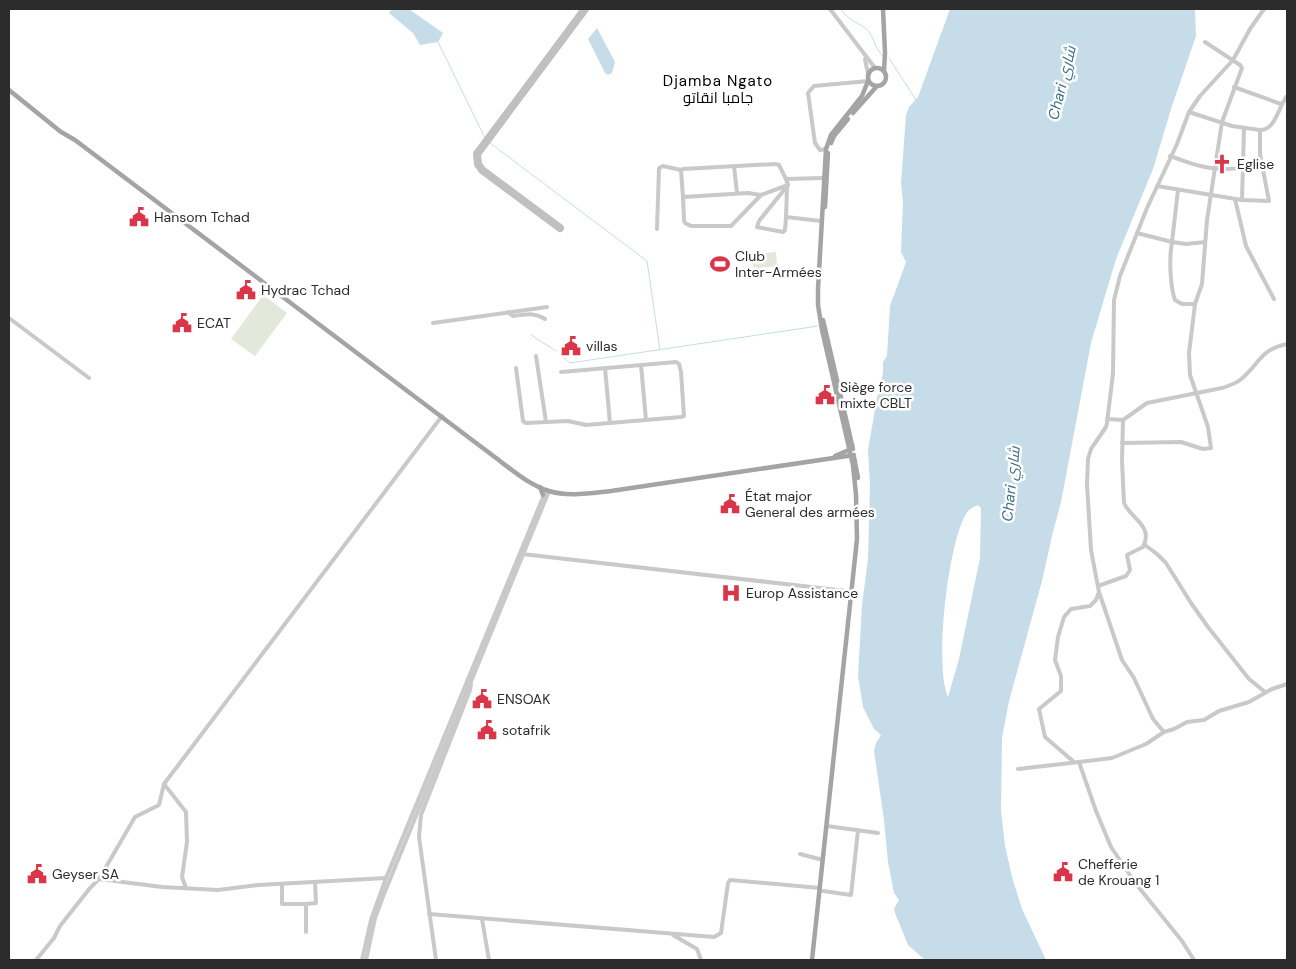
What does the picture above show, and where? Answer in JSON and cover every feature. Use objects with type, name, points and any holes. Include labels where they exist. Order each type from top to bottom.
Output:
[{"type":"main road","points":[[851,449],[822,330],[818,305],[823,219],[830,144],[838,130],[870,92],[877,86],[882,85],[885,80],[884,61],[886,52],[883,9]]},
{"type":"main road","points":[[814,959],[860,525],[859,488],[821,304],[823,178],[826,149],[831,135],[862,96],[868,81],[868,74],[884,61]]},
{"type":"main road","points":[[876,68],[884,71]]},
{"type":"main road","points":[[868,81],[872,85],[877,86]]},
{"type":"main road","points":[[9,90],[61,132],[75,140],[523,478],[548,493],[577,494],[611,491],[840,455],[852,455]]},
{"type":"main road","points":[[840,455],[848,442]]},
{"type":"main road","points":[[840,455],[851,449]]},
{"type":"main road","points":[[840,455],[853,464]]},
{"type":"main road","points":[[852,455],[857,518],[854,592]]},
{"type":"main road","points":[[821,890],[828,826]]},
{"type":"street","points":[[830,9],[876,68]]},
{"type":"street","points":[[1164,732],[1153,719],[1134,678],[1123,663],[1099,592],[1090,539],[1087,472],[1090,449],[1106,427],[1113,373],[1115,294],[1137,233],[1189,112],[1200,96],[1233,60],[1250,29],[1264,9]]},
{"type":"street","points":[[1122,443],[1181,442],[1203,449],[1211,448],[1208,427],[1190,375],[1189,353],[1195,304],[1202,284],[1214,168],[1222,122],[1242,68],[1205,42]]},
{"type":"street","points":[[861,50],[868,74]]},
{"type":"street","points":[[826,149],[820,150],[815,142],[808,93],[814,86],[868,81]]},
{"type":"street","points":[[1234,87],[1281,104]]},
{"type":"street","points":[[1189,112],[1244,128],[1267,129],[1272,125],[1281,104],[1287,96]]},
{"type":"street","points":[[1242,200],[1244,128]]},
{"type":"street","points":[[1157,186],[1242,200],[1269,201],[1262,166],[1260,130]]},
{"type":"street","points":[[1170,156],[1204,167],[1243,168],[1262,166]]},
{"type":"street","points":[[657,230],[659,168],[663,166],[681,170],[776,164],[779,166],[788,185],[785,230],[783,232],[756,227],[788,185]]},
{"type":"street","points":[[734,166],[737,193]]},
{"type":"street","points":[[681,170],[686,223],[692,226],[726,226],[735,223],[761,195]]},
{"type":"street","points":[[786,179],[823,178]]},
{"type":"street","points":[[683,197],[737,193],[761,195],[788,185]]},
{"type":"street","points":[[1178,190],[1172,242],[1171,270],[1174,298],[1178,302],[1195,304]]},
{"type":"street","points":[[1235,199],[1246,246],[1274,299]]},
{"type":"street","points":[[786,217],[823,219]]},
{"type":"street","points":[[1137,233],[1186,244],[1205,242]]},
{"type":"street","points":[[433,323],[547,307]]},
{"type":"street","points":[[508,312],[512,316],[531,313],[545,319]]},
{"type":"street","points":[[9,318],[88,378]]},
{"type":"street","points":[[1107,419],[1123,420],[1147,403],[1222,388],[1238,381],[1250,371],[1261,356],[1272,349],[1287,344]]},
{"type":"street","points":[[536,356],[546,422]]},
{"type":"street","points":[[516,368],[523,421],[526,423],[568,421],[586,425],[684,416],[681,372],[679,364],[676,362],[561,372]]},
{"type":"street","points":[[642,365],[646,420]]},
{"type":"street","points":[[605,368],[610,423]]},
{"type":"street","points":[[36,960],[54,938],[60,926],[99,879],[136,817],[159,805],[164,784],[442,416]]},
{"type":"street","points":[[1098,586],[1126,576],[1130,570],[1127,555],[1138,551],[1145,545],[1145,533],[1142,524],[1127,509],[1124,503],[1123,420]]},
{"type":"street","points":[[364,960],[375,918],[384,894],[521,553],[548,493]]},
{"type":"street","points":[[1145,545],[1166,563],[1208,627],[1249,679],[1265,692]]},
{"type":"street","points":[[521,553],[854,592]]},
{"type":"street","points":[[1099,592],[1096,600],[1090,606],[1070,609],[1064,616],[1058,637],[1055,660],[1061,676],[1061,691],[1039,709],[1045,737],[1077,762],[1111,847],[1136,884],[1182,941],[1194,960]]},
{"type":"street","points":[[364,960],[371,920],[386,878],[469,682]]},
{"type":"street","points":[[436,960],[419,837],[419,823],[472,686],[469,682]]},
{"type":"street","points":[[1018,769],[1112,758],[1146,744],[1164,732],[1187,722],[1204,720],[1219,711],[1250,702],[1265,692],[1287,684]]},
{"type":"street","points":[[164,784],[186,812],[187,842],[182,877],[186,888]]},
{"type":"street","points":[[828,826],[878,833]]},
{"type":"street","points":[[429,914],[714,937],[721,933],[730,880],[852,895],[858,830]]},
{"type":"street","points":[[800,854],[823,860]]},
{"type":"street","points":[[99,879],[162,887],[218,890],[386,878]]},
{"type":"street","points":[[282,884],[282,904],[306,904],[316,903],[315,882]]},
{"type":"street","points":[[306,904],[306,932]]},
{"type":"street","points":[[482,919],[489,960]]},
{"type":"street","points":[[672,934],[697,949],[701,960]]},
{"type":"green space","points":[[776,252],[777,266],[753,269],[752,254]]},
{"type":"green space","points":[[263,295],[287,313],[255,356],[231,339]]},
{"type":"water","points":[[392,9],[409,9],[443,33],[438,42],[420,45],[413,33],[389,13]]},
{"type":"water","name":"Chari شاري","points":[[950,9],[1195,9],[1196,36],[1153,169],[1116,259],[1091,343],[1061,502],[1042,581],[1009,701],[1002,738],[1001,810],[1005,846],[1022,909],[1046,960],[925,960],[908,945],[894,909],[899,900],[894,893],[888,862],[874,751],[881,735],[874,729],[863,707],[858,676],[862,605],[868,559],[870,485],[868,450],[883,373],[883,362],[887,356],[890,306],[906,262],[901,252],[903,202],[901,183],[906,115],[909,107],[918,97]],"holes":[[[978,505],[981,508],[980,558],[959,659],[948,697],[944,682],[942,659],[945,603],[949,574],[954,547],[961,525],[969,510]]]},
{"type":"water","points":[[597,28],[615,62],[612,73],[608,75],[605,73],[588,39]]},
{"type":"waterway","points":[[841,9],[847,17],[869,32],[883,56]]},
{"type":"waterway","points":[[438,42],[486,140],[647,261],[660,350]]},
{"type":"waterway","points":[[889,58],[916,100]]},
{"type":"waterway","points":[[561,355],[570,363],[818,326]]},
{"type":"waterway","points":[[531,335],[556,351]]},
{"type":"taxiway","points":[[560,228],[482,170],[478,164],[477,154],[585,9]]},
{"type":"place","name":"Eglise","points":[[1222,164]]},
{"type":"place","name":"Hansom Tchad","points":[[139,217]]},
{"type":"place","name":"Club Inter-Armées","points":[[720,264]]},
{"type":"place","name":"Hydrac Tchad","points":[[246,290]]},
{"type":"place","name":"ECAT","points":[[182,323]]},
{"type":"place","name":"villas","points":[[571,346]]},
{"type":"place","name":"Siège force mixte CBLT","points":[[825,395]]},
{"type":"place","name":"État major General des armées","points":[[730,504]]},
{"type":"place","name":"Europ Assistance","points":[[731,593]]},
{"type":"place","name":"ENSOAK","points":[[482,699]]},
{"type":"place","name":"sotafrik","points":[[487,730]]},
{"type":"place","name":"Chefferie de Krouang 1","points":[[1063,872]]},
{"type":"place","name":"Geyser SA","points":[[37,874]]},
{"type":"district","name":"Djamba Ngato جامبا انقاتو","points":[[718,90]]}]
